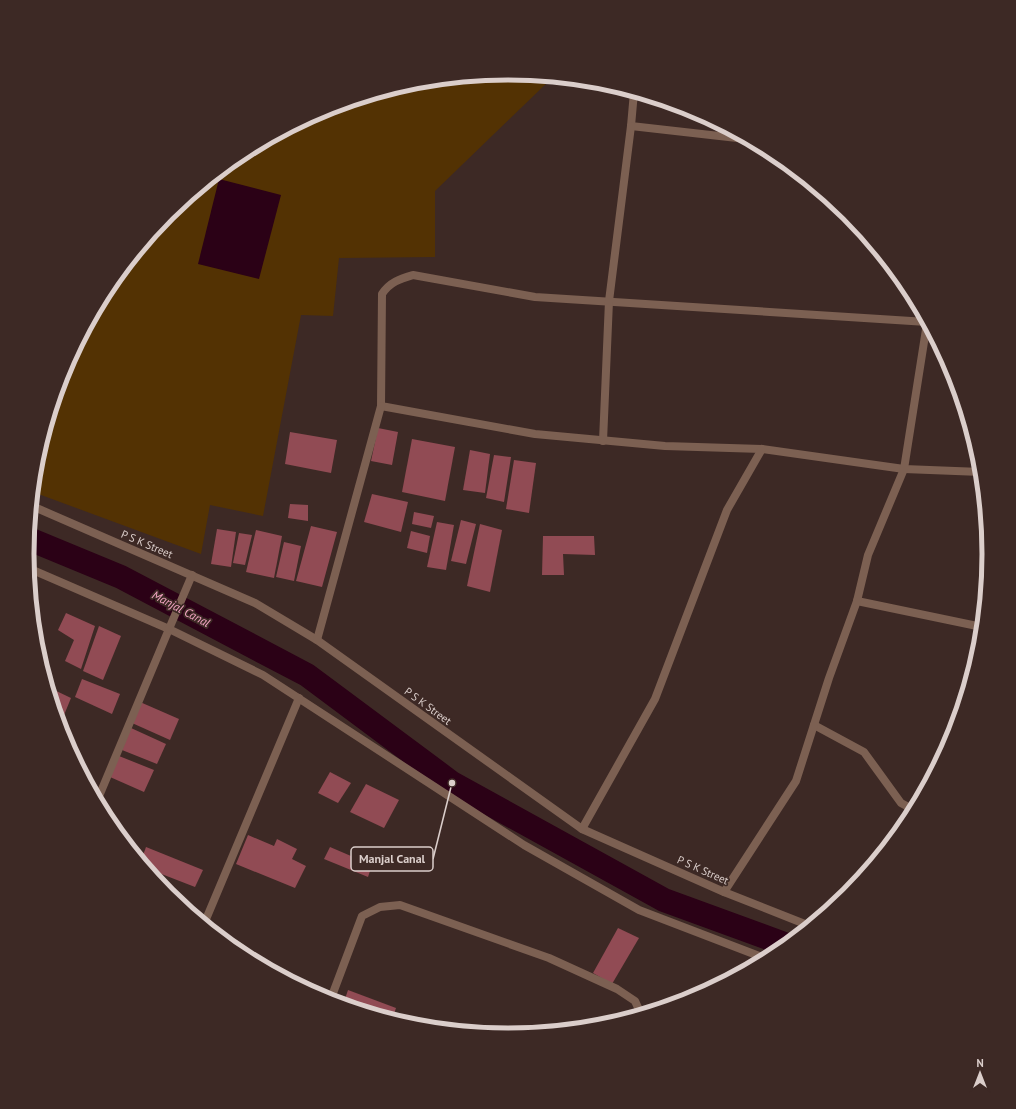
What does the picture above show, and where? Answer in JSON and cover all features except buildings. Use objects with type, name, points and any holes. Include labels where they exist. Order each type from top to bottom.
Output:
[{"type":"street","points":[[603,440],[609,301],[633,98]]},
{"type":"street","points":[[631,126],[733,138]]},
{"type":"street","points":[[317,640],[381,406],[382,294],[387,286],[396,280],[413,275],[535,297],[921,323]]},
{"type":"street","points":[[724,892],[796,781],[857,601],[868,556],[904,469],[926,332]]},
{"type":"street","points":[[381,406],[534,434],[665,446],[762,449],[904,469],[975,472]]},
{"type":"street","points":[[582,829],[655,699],[727,510],[762,449]]},
{"type":"street","name":"P S K Street","points":[[37,508],[255,603],[317,640],[582,829],[724,892],[805,924]]},
{"type":"street","points":[[35,571],[169,628],[263,675],[524,845],[638,910],[759,956]]},
{"type":"street","points":[[100,794],[192,576]]},
{"type":"street","points":[[857,601],[976,626]]},
{"type":"street","points":[[206,920],[299,698]]},
{"type":"street","points":[[814,725],[864,752],[901,804],[908,807]]},
{"type":"street","points":[[333,994],[362,916],[380,907],[400,904],[556,961],[618,989],[635,1002],[639,1010]]},
{"type":"shaded area","points":[[508,80],[547,83],[435,191],[435,257],[339,258],[333,316],[301,315],[263,516],[210,505],[201,554],[38,494],[50,432],[70,373],[98,317],[132,266],[173,219],[219,178],[245,160],[298,129],[356,106],[385,97],[416,90],[446,85]]},
{"type":"shaded area","points":[[219,179],[281,195],[259,279],[198,264]]},
{"type":"waterway","name":"Manjal Canal","points":[[34,541],[121,577],[307,675],[452,783],[664,900],[780,943]]},
{"type":"place","name":"Manjal Canal","points":[[452,783]]}]
